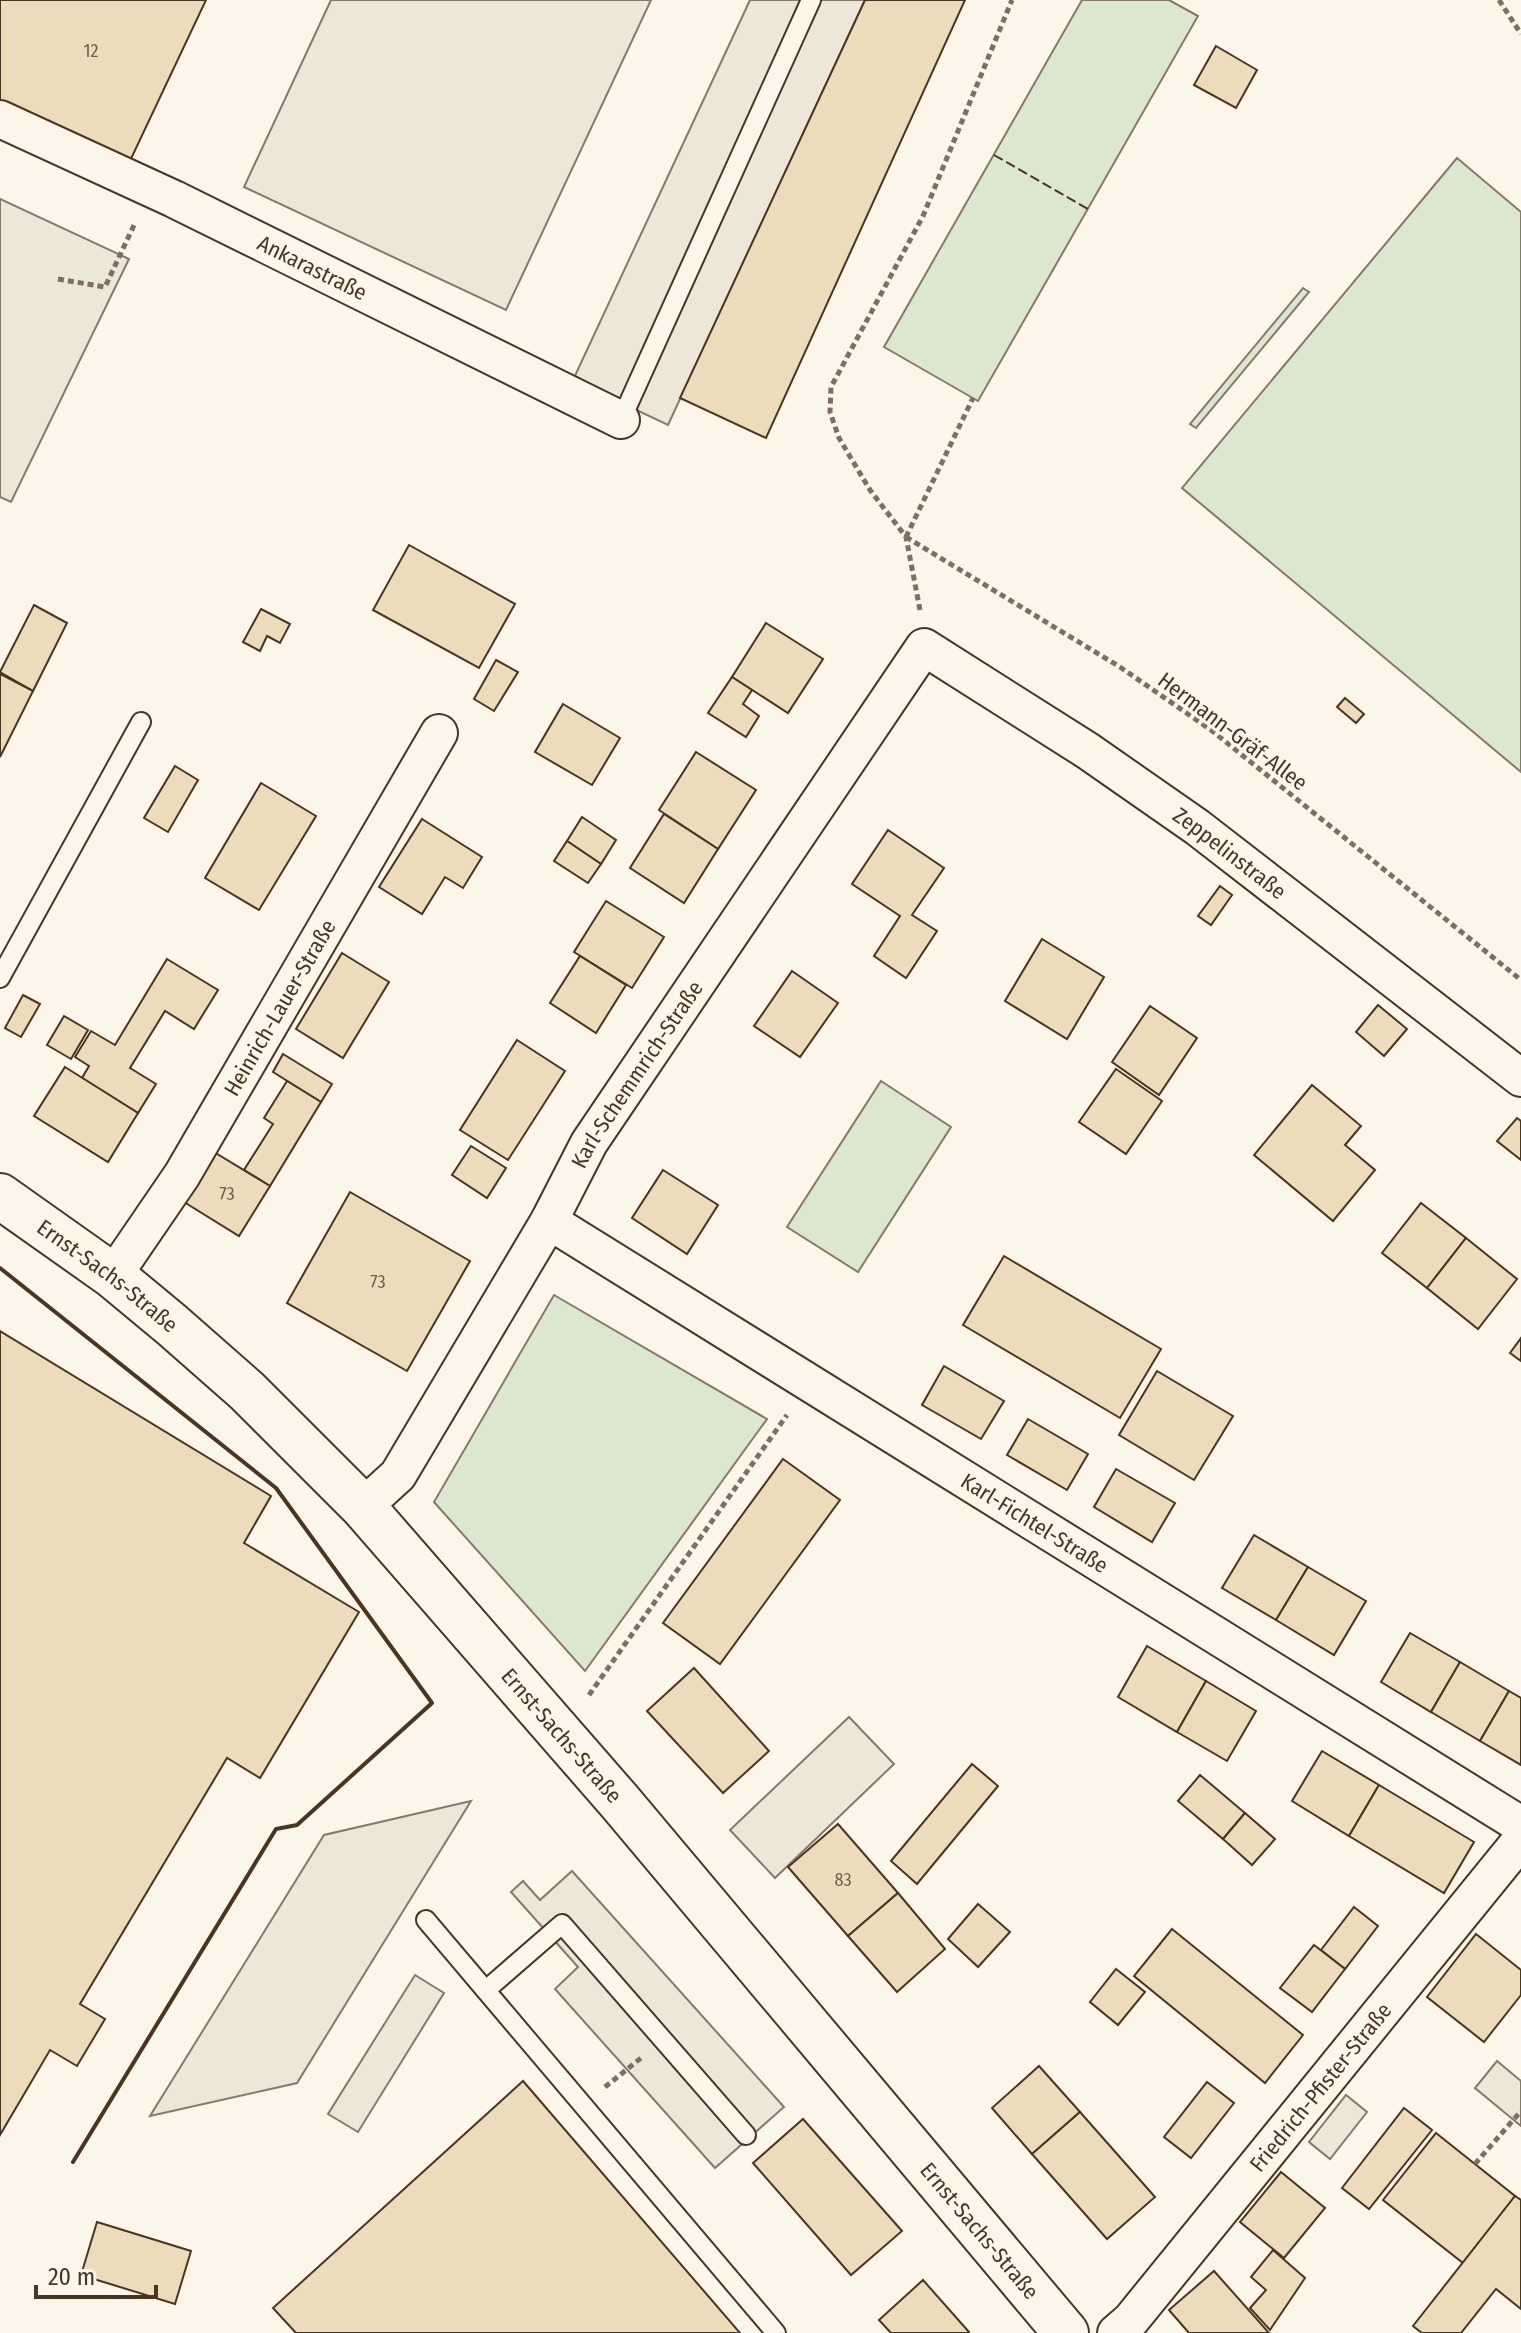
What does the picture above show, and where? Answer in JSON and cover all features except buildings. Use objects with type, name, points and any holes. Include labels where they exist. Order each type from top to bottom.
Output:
[{"type":"main road","name":"Ernst-Sachs-Straße","points":[[0,1196],[113,1276],[247,1391],[363,1507],[620,1802],[1066,2333]]},
{"type":"street","name":"Ankarastraße","points":[[0,119],[174,199],[621,420]]},
{"type":"street","name":"Zeppelinstraße","points":[[924,647],[1088,751],[1197,827],[1521,1078]]},
{"type":"street","name":"Karl-Schemmrich-Straße","points":[[363,1507],[398,1475],[549,1221],[589,1143],[924,647]]},
{"type":"street","name":"Heinrich-Lauer-Straße","points":[[113,1276],[182,1175],[439,733]]},
{"type":"street","name":"Karl-Fichtel-Straße","points":[[549,1221],[1521,1825]]},
{"type":"street","name":"Friedrich-Pfister-Straße","points":[[1116,2333],[1131,2320],[1521,1840]]},
{"type":"lane","points":[[621,420],[811,0]]},
{"type":"lane","points":[[0,978],[141,722]]},
{"type":"lane","points":[[426,1920],[776,2333]]},
{"type":"lane","points":[[486,1990],[562,1924],[746,2135]]},
{"type":"path","points":[[924,647],[906,537],[870,490],[839,438],[830,412],[831,387],[923,216],[1012,0]]},
{"type":"path","points":[[1499,0],[1521,34]]},
{"type":"path","points":[[58,279],[105,287],[138,216]]},
{"type":"path","points":[[906,537],[973,398]]},
{"type":"path","name":"Hermann-Gräf-Allee","points":[[906,537],[1120,667],[1211,730],[1521,980]]},
{"type":"path","points":[[589,1695],[809,1383]]},
{"type":"path","points":[[583,2104],[663,2040]]},
{"type":"path","points":[[1475,2164],[1521,2111]]},
{"type":"green space","points":[[1082,0],[1169,0],[1198,16],[978,401],[884,347]]},
{"type":"green space","points":[[1457,158],[1521,212],[1521,772],[1182,488]]},
{"type":"green space","points":[[1303,288],[1309,292],[1196,428],[1190,424]]},
{"type":"green space","points":[[881,1081],[951,1127],[858,1272],[787,1227]]},
{"type":"green space","points":[[554,1295],[767,1419],[585,1671],[434,1502]]},
{"type":"shaded area","points":[[331,0],[651,0],[506,310],[244,187]]},
{"type":"shaded area","points":[[750,0],[865,0],[668,425],[573,380]]},
{"type":"shaded area","points":[[0,199],[129,259],[11,502],[0,497]]},
{"type":"shaded area","points":[[849,1717],[894,1764],[775,1878],[730,1830]]},
{"type":"shaded area","points":[[471,1801],[297,2083],[150,2116],[324,1835]]},
{"type":"shaded area","points":[[572,1871],[784,2107],[715,2168],[555,1989],[578,1967],[511,1892],[523,1881],[540,1900]]},
{"type":"shaded area","points":[[415,1975],[444,1993],[358,2132],[328,2114]]},
{"type":"shaded area","points":[[1497,2061],[1521,2081],[1521,2126],[1475,2088]]},
{"type":"shaded area","points":[[1346,2095],[1367,2112],[1330,2159],[1309,2142]]},
{"type":"fence","points":[[994,155],[1088,209]]},
{"type":"wall","points":[[0,1268],[276,1488],[432,1703],[297,1825],[276,1829],[73,2162]]}]
